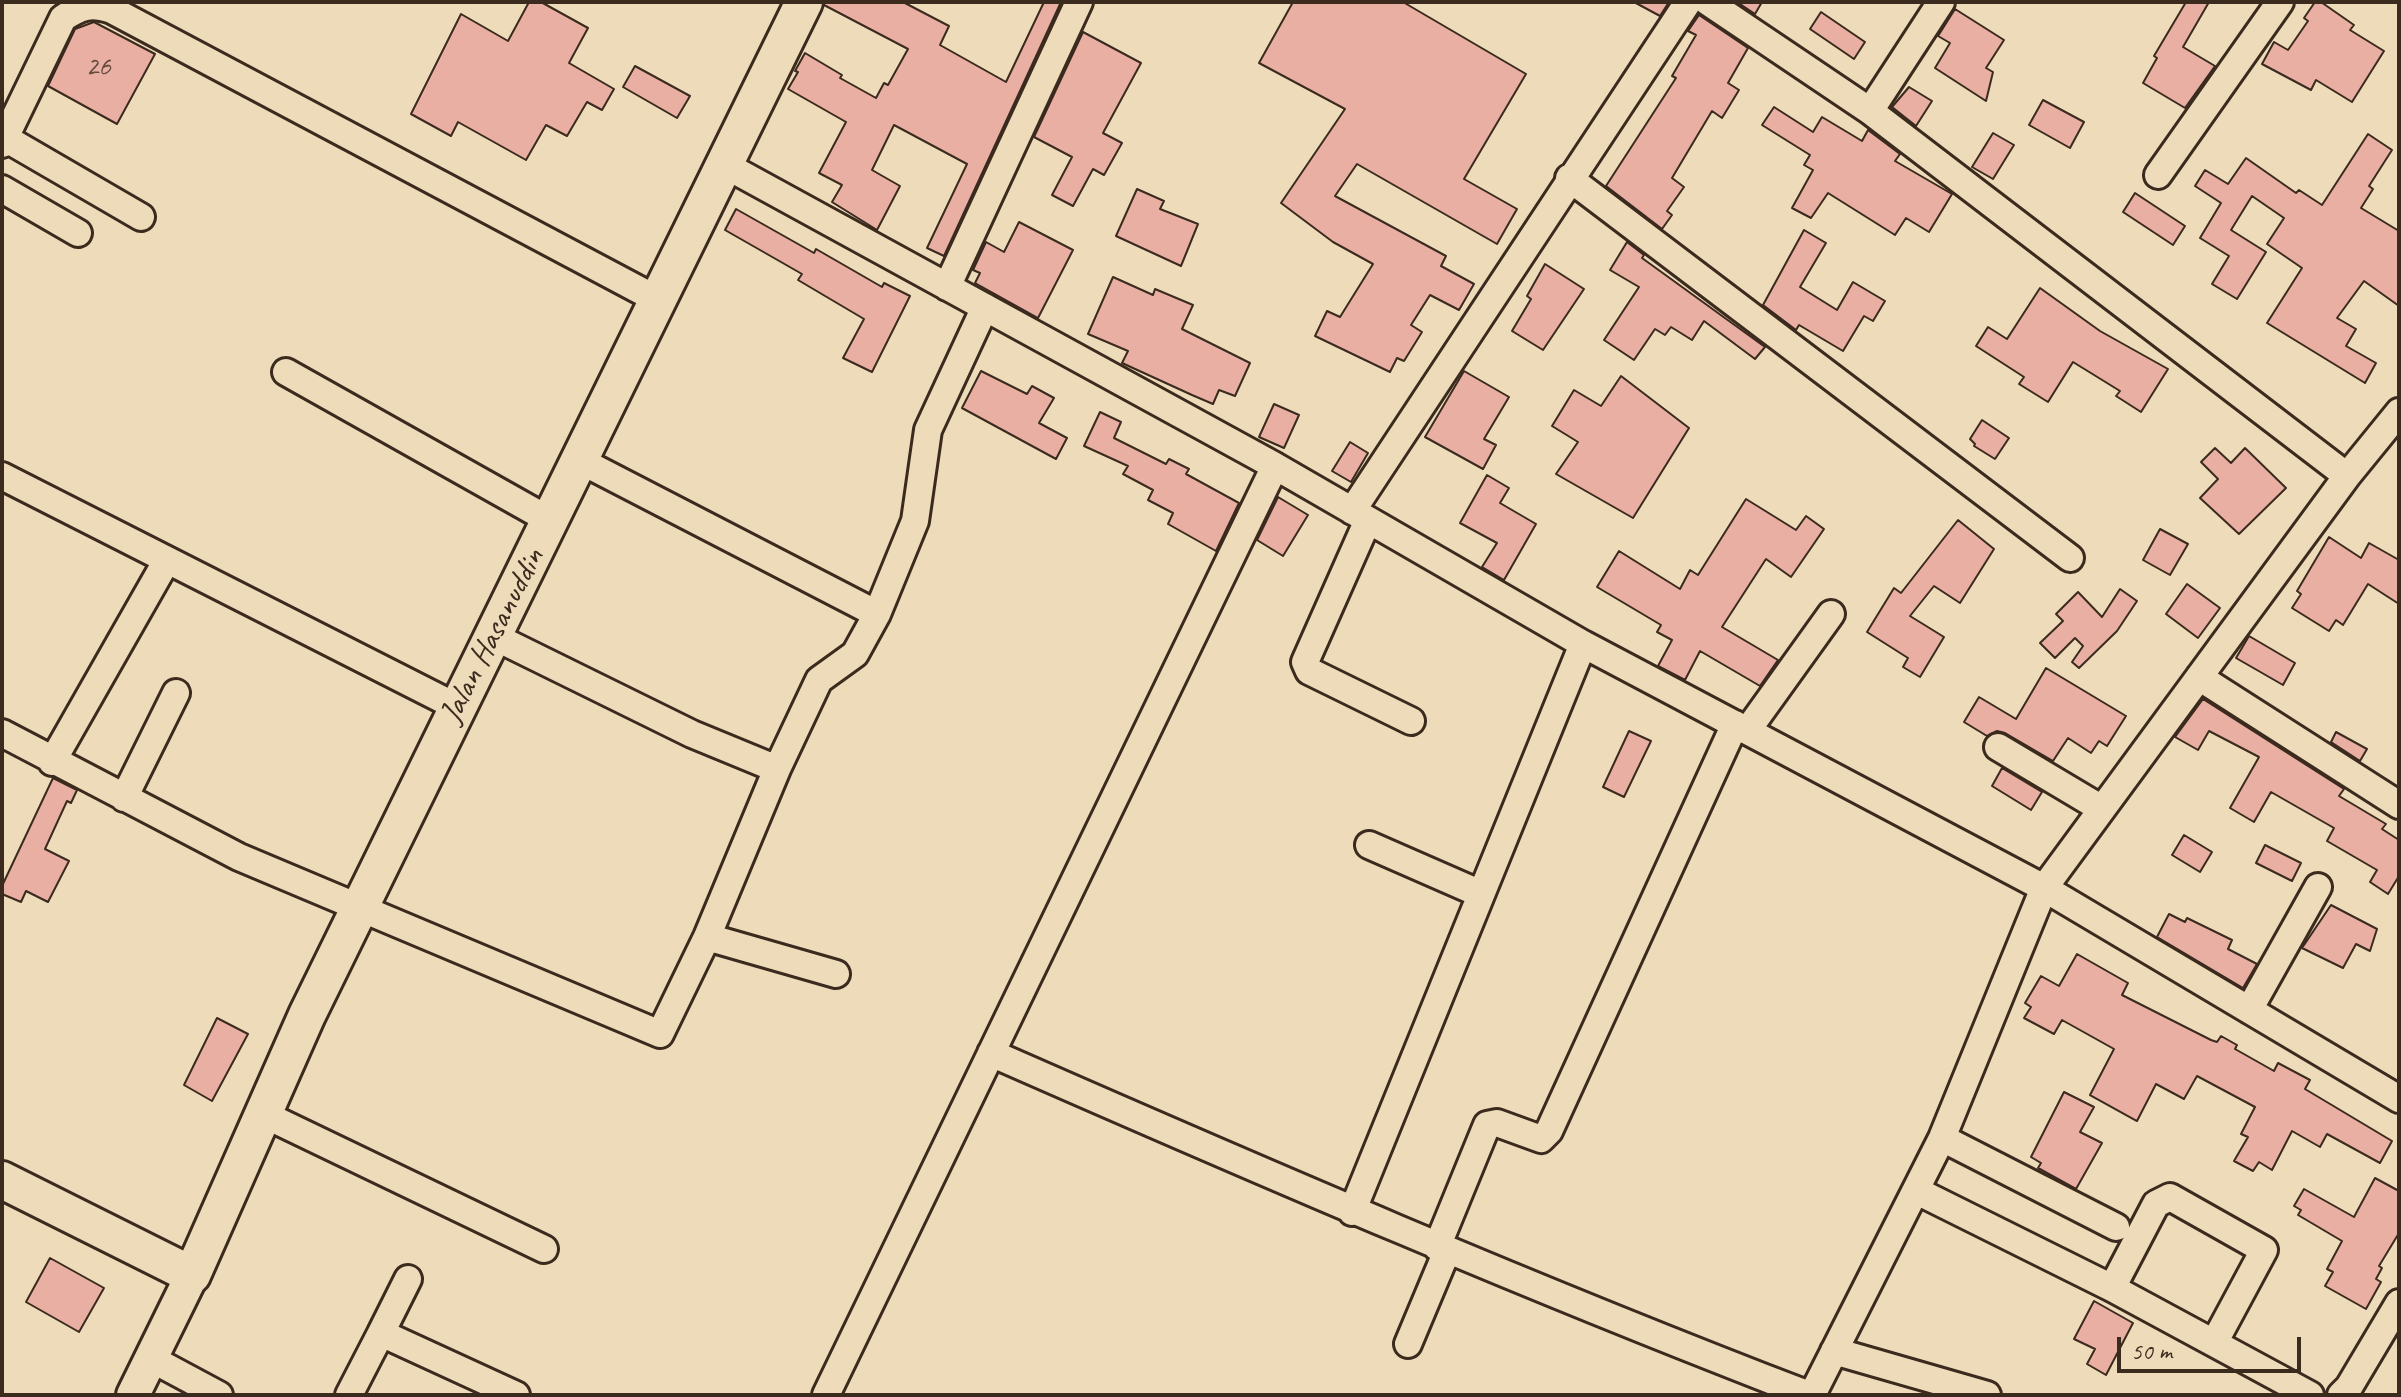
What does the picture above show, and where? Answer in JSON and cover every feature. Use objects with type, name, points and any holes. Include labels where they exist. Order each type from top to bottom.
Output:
[{"type":"main road","name":"Jalan Hasanuddin","points":[[192,1275],[263,1114],[457,707],[660,301],[804,2]]},
{"type":"main road","points":[[2,1180],[192,1275]]},
{"type":"street","points":[[947,287],[1079,2]]},
{"type":"street","points":[[1411,721],[1309,671],[1305,662],[1360,515],[1569,178],[1688,2]]},
{"type":"street","points":[[1708,2],[1870,111],[2347,476]]},
{"type":"street","points":[[1870,111],[1941,2]]},
{"type":"street","points":[[2158,175],[2280,2]]},
{"type":"street","points":[[141,217],[3,141],[63,18],[79,7],[95,4],[112,10],[660,301]]},
{"type":"street","points":[[725,165],[1275,466],[1583,644],[2044,888],[2399,1099]]},
{"type":"street","points":[[1569,178],[2070,558]]},
{"type":"street","points":[[2,189],[78,233]]},
{"type":"street","points":[[2,733],[52,762],[239,857],[362,906],[657,1035],[661,1033],[707,937],[777,769],[819,680],[855,654],[877,614],[915,521],[928,430],[985,307]]},
{"type":"street","points":[[286,372],[551,521]]},
{"type":"street","points":[[991,1053],[1352,1212],[1811,1395],[1942,1138],[2044,888],[2347,476],[2399,412]]},
{"type":"street","points":[[581,461],[877,614]]},
{"type":"street","points":[[826,1395],[1275,466]]},
{"type":"street","points":[[2,476],[457,707]]},
{"type":"street","points":[[52,762],[167,560]]},
{"type":"street","points":[[1408,1344],[1487,1125],[1497,1123],[1541,1139],[1549,1131],[1741,728],[1831,614]]},
{"type":"street","points":[[493,636],[692,734],[777,769]]},
{"type":"street","points":[[1352,1212],[1583,644]]},
{"type":"street","points":[[2199,677],[2399,805]]},
{"type":"street","points":[[124,798],[176,693]]},
{"type":"street","points":[[1998,747],[2102,809]]},
{"type":"street","points":[[1369,845],[1481,894]]},
{"type":"street","points":[[2249,1010],[2318,887]]},
{"type":"street","points":[[707,937],[836,974]]},
{"type":"street","points":[[263,1114],[544,1249]]},
{"type":"street","points":[[1942,1138],[2116,1227]]},
{"type":"street","points":[[1917,1191],[2112,1288],[2310,1395]]},
{"type":"street","points":[[2112,1288],[2156,1204],[2170,1197],[2264,1250],[2214,1343]]},
{"type":"street","points":[[133,1395],[192,1275]]},
{"type":"street","points":[[349,1395],[408,1279]]},
{"type":"street","points":[[2341,1395],[2399,1303]]},
{"type":"street","points":[[381,1333],[511,1394]]},
{"type":"street","points":[[1834,1351],[1987,1395]]},
{"type":"street","points":[[150,1358],[219,1395]]},
{"type":"building","points":[[529,2],[541,2],[588,28],[569,63],[614,89],[602,110],[587,102],[567,136],[546,125],[526,160],[458,122],[451,136],[411,114],[461,14],[508,41]]},
{"type":"building","points":[[825,2],[903,2],[949,26],[940,45],[1006,82],[1044,2],[1061,2],[944,256],[927,248],[967,164],[894,125],[872,170],[900,186],[877,230],[832,202],[842,185],[819,173],[846,122],[788,89],[798,72],[795,71],[805,53],[876,98],[884,83],[888,85],[908,49],[824,5]]},
{"type":"building","points":[[1293,2],[1403,2],[1526,74],[1464,179],[1517,209],[1497,244],[1357,164],[1335,196],[1446,256],[1441,266],[1474,284],[1459,310],[1430,295],[1411,325],[1422,332],[1404,361],[1397,358],[1390,372],[1315,336],[1327,311],[1340,317],[1373,264],[1333,242],[1281,203],[1345,109],[1259,63]]},
{"type":"building","points":[[1634,2],[1669,2],[1660,16]]},
{"type":"building","points":[[1737,2],[1762,2],[1755,14]]},
{"type":"building","points":[[2186,2],[2209,2],[2183,47],[2215,66],[2185,108],[2143,83],[2157,58],[2154,56]]},
{"type":"building","points":[[2315,2],[2321,2],[2354,25],[2350,30],[2384,51],[2352,102],[2316,80],[2311,90],[2262,64],[2274,42],[2288,50],[2308,21],[2304,18]]},
{"type":"building","points":[[1955,9],[2004,40],[1986,68],[1993,72],[1986,101],[1935,68],[1950,43],[1938,36]]},
{"type":"building","points":[[1821,12],[1865,42],[1854,59],[1810,29]]},
{"type":"building","points":[[1699,15],[1748,48],[1728,83],[1739,90],[1722,118],[1712,111],[1672,178],[1684,187],[1667,211],[1672,215],[1662,229],[1606,186],[1676,78],[1672,76],[1696,35],[1688,31]]},
{"type":"building","points":[[94,22],[155,54],[117,124],[48,86],[75,29]]},
{"type":"building","points":[[1083,32],[1141,63],[1103,133],[1122,143],[1104,175],[1093,169],[1073,206],[1052,195],[1072,157],[1034,137]]},
{"type":"building","points":[[635,66],[690,96],[677,118],[623,87]]},
{"type":"building","points":[[1909,87],[1932,101],[1916,126],[1892,107]]},
{"type":"building","points":[[2043,100],[2084,122],[2070,148],[2029,125]]},
{"type":"building","points":[[1774,107],[1813,132],[1822,117],[1862,141],[1868,130],[1900,154],[1895,161],[1952,194],[1929,232],[1906,218],[1895,235],[1828,193],[1811,218],[1792,208],[1813,170],[1804,165],[1810,155],[1762,125]]},
{"type":"building","points":[[1993,133],[2014,145],[1993,179],[1972,167]]},
{"type":"building","points":[[2368,134],[2392,150],[2369,186],[2373,189],[2361,208],[2399,231],[2399,306],[2364,281],[2337,318],[2356,329],[2346,346],[2376,363],[2365,383],[2267,323],[2302,268],[2267,244],[2284,218],[2252,196],[2231,230],[2266,252],[2237,299],[2212,284],[2229,256],[2200,238],[2221,203],[2195,186],[2205,170],[2228,184],[2246,158],[2296,193],[2299,190],[2322,205]]},
{"type":"building","points":[[1137,189],[1164,201],[1160,209],[1198,224],[1181,266],[1116,236]]},
{"type":"building","points":[[2135,193],[2185,226],[2173,245],[2123,212]]},
{"type":"building","points":[[736,209],[814,253],[816,249],[882,287],[884,283],[910,296],[872,372],[843,358],[864,319],[798,280],[802,274],[725,230]]},
{"type":"building","points":[[1019,222],[1073,250],[1038,318],[975,283],[980,273],[973,270],[986,242],[1004,252]]},
{"type":"building","points":[[1804,230],[1826,243],[1800,287],[1837,310],[1853,282],[1885,301],[1873,321],[1864,316],[1843,351],[1799,325],[1796,330],[1763,305]]},
{"type":"building","points":[[1627,242],[1644,255],[1642,258],[1765,347],[1755,359],[1704,321],[1692,340],[1671,327],[1665,335],[1655,329],[1634,360],[1604,340],[1639,287],[1610,270]]},
{"type":"building","points":[[1545,264],[1584,289],[1543,350],[1512,331],[1531,299],[1527,296]]},
{"type":"building","points":[[1113,277],[1153,295],[1155,289],[1193,305],[1182,329],[1250,363],[1235,396],[1219,390],[1213,404],[1122,363],[1128,351],[1088,334]]},
{"type":"building","points":[[2040,288],[2100,331],[2168,369],[2141,412],[2116,396],[2120,391],[2073,362],[2048,402],[2019,384],[2024,377],[1976,346],[1988,327],[2007,339]]},
{"type":"building","points":[[981,371],[1027,394],[1032,386],[1054,398],[1039,423],[1067,438],[1056,459],[962,408]]},
{"type":"building","points":[[1464,371],[1509,397],[1484,439],[1496,445],[1483,469],[1425,437]]},
{"type":"building","points":[[1621,376],[1689,428],[1633,518],[1556,474],[1578,442],[1552,426],[1574,390],[1601,406]]},
{"type":"building","points":[[1274,404],[1299,415],[1284,448],[1259,437]]},
{"type":"building","points":[[1100,412],[1121,422],[1114,438],[1166,464],[1169,459],[1189,469],[1186,474],[1239,503],[1216,551],[1168,524],[1173,513],[1148,500],[1153,490],[1123,474],[1128,466],[1084,446]]},
{"type":"building","points":[[1982,420],[2009,438],[1995,459],[1974,446],[1970,439]]},
{"type":"building","points":[[1350,442],[1368,453],[1351,482],[1332,471]]},
{"type":"building","points":[[2215,448],[2231,463],[2245,448],[2286,488],[2239,534],[2200,498],[2218,479],[2201,462]]},
{"type":"building","points":[[1487,475],[1509,488],[1500,503],[1536,524],[1504,580],[1482,567],[1497,543],[1460,523]]},
{"type":"building","points":[[1278,497],[1308,515],[1283,556],[1257,540]]},
{"type":"building","points":[[1746,499],[1796,530],[1806,516],[1824,529],[1791,577],[1766,559],[1722,627],[1778,660],[1760,686],[1700,651],[1685,680],[1658,666],[1672,640],[1657,632],[1661,625],[1597,587],[1619,551],[1680,589],[1690,570],[1698,575]]},
{"type":"building","points":[[1958,520],[1994,549],[1960,603],[1934,586],[1910,616],[1944,637],[1920,677],[1903,667],[1908,658],[1867,632],[1894,588],[1901,593]]},
{"type":"building","points":[[2160,529],[2188,544],[2170,575],[2143,560]]},
{"type":"building","points":[[2329,537],[2361,558],[2369,543],[2399,560],[2399,604],[2368,584],[2343,625],[2336,620],[2329,631],[2292,608],[2301,594],[2297,591]]},
{"type":"building","points":[[2187,584],[2220,608],[2198,638],[2166,614]]},
{"type":"building","points":[[2120,589],[2137,601],[2117,631],[2079,668],[2072,662],[2083,646],[2075,638],[2055,658],[2040,643],[2063,621],[2056,614],[2078,592],[2102,617]]},
{"type":"building","points":[[2249,636],[2295,663],[2283,685],[2236,658]]},
{"type":"building","points":[[2046,668],[2126,716],[2107,746],[2099,741],[2091,753],[2068,738],[2053,761],[2005,733],[1997,731],[1987,736],[1964,722],[1979,697],[2016,719]]},
{"type":"building","points":[[2203,699],[2344,789],[2339,796],[2386,824],[2382,829],[2399,840],[2399,876],[2388,894],[2370,882],[2377,870],[2327,841],[2334,828],[2271,792],[2254,822],[2230,808],[2259,757],[2209,731],[2198,750],[2175,737]]},
{"type":"building","points":[[1629,731],[1651,741],[1624,797],[1603,787]]},
{"type":"building","points":[[2336,732],[2367,749],[2360,761],[2331,742]]},
{"type":"building","points":[[2002,768],[2042,792],[2031,810],[1992,786]]},
{"type":"building","points":[[53,778],[77,790],[71,803],[67,801],[45,849],[69,861],[48,902],[26,891],[21,902],[2,894],[2,886]]},
{"type":"building","points":[[2184,835],[2212,852],[2200,872],[2172,855]]},
{"type":"building","points":[[2265,845],[2301,863],[2292,881],[2256,863]]},
{"type":"building","points":[[2331,905],[2377,929],[2370,951],[2356,944],[2343,968],[2302,948]]},
{"type":"building","points":[[2169,914],[2185,922],[2187,918],[2232,940],[2228,949],[2257,964],[2243,988],[2157,937]]},
{"type":"building","points":[[2077,954],[2128,983],[2122,995],[2211,1040],[2217,1042],[2221,1036],[2237,1045],[2235,1049],[2274,1071],[2278,1063],[2310,1080],[2305,1089],[2392,1141],[2380,1163],[2327,1134],[2320,1147],[2292,1131],[2272,1170],[2259,1162],[2253,1171],[2234,1161],[2248,1137],[2241,1134],[2255,1107],[2197,1076],[2184,1099],[2156,1084],[2137,1121],[2090,1095],[2114,1049],[2062,1020],[2054,1034],[2024,1018],[2031,1007],[2025,1003],[2041,976],[2059,986]]},
{"type":"building","points":[[217,1018],[248,1034],[212,1101],[184,1085]]},
{"type":"building","points":[[2064,1092],[2094,1107],[2080,1132],[2102,1143],[2076,1189],[2038,1168],[2041,1163],[2031,1157]]},
{"type":"building","points":[[2375,1178],[2399,1191],[2399,1233],[2379,1266],[2382,1268],[2376,1279],[2381,1282],[2366,1309],[2325,1286],[2333,1272],[2327,1269],[2342,1241],[2298,1215],[2301,1210],[2294,1206],[2304,1189],[2354,1217]]},
{"type":"building","points":[[50,1258],[104,1288],[79,1332],[26,1302]]},
{"type":"building","points":[[2094,1301],[2133,1323],[2106,1375],[2087,1364],[2095,1349],[2074,1339]]}]
